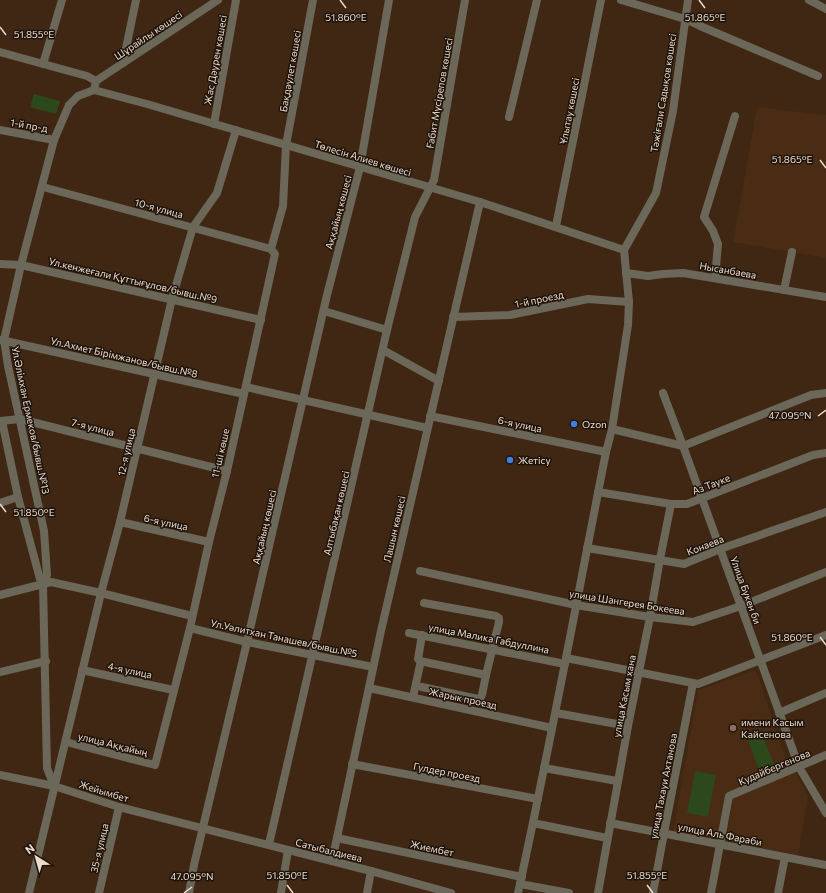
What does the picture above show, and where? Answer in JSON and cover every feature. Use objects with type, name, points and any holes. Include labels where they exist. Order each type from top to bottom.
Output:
[{"type":"street","points":[[43,64],[62,0]]},
{"type":"street","points":[[123,63],[136,0]]},
{"type":"street","name":"Шұрайлы көшесі","points":[[96,81],[218,0]]},
{"type":"street","name":"Жас Дәурен көшесі","points":[[214,124],[236,0]]},
{"type":"street","name":"Бақдәулет көшесi","points":[[286,145],[313,0]]},
{"type":"street","name":"Аққайың көшесі","points":[[189,893],[202,828],[324,311],[360,167],[389,0]]},
{"type":"street","name":"Ғабит Мүсірепов көшесi","points":[[429,188],[434,180],[465,0]]},
{"type":"street","points":[[509,117],[537,0]]},
{"type":"street","name":"Ұлытау көшесi","points":[[556,226],[601,0]]},
{"type":"street","points":[[621,0],[685,19],[818,76]]},
{"type":"street","name":"Тәжіғали Садықов көшесі","points":[[624,250],[656,194],[673,111],[688,0]]},
{"type":"street","points":[[809,0],[826,9]]},
{"type":"street","points":[[0,52],[87,76],[96,81],[94,90]]},
{"type":"street","name":"Төлесін Алиев көшесі","points":[[94,90],[147,104],[480,202],[556,226],[624,250]]},
{"type":"street","name":"Ул.Әлімхан Ермеков/бывш.№13","points":[[54,786],[48,768],[43,584],[47,575],[44,530],[2,340],[54,140],[69,105],[78,96],[94,90]]},
{"type":"street","points":[[715,278],[718,244],[713,231],[704,218],[735,116]]},
{"type":"street","name":"1-й пр-д","points":[[0,130],[54,140]]},
{"type":"street","name":"12-я улица","points":[[29,893],[82,670],[120,522],[172,300],[193,227],[217,193],[236,130]]},
{"type":"street","name":"11-ші көше","points":[[155,764],[190,628],[275,254],[271,250],[283,206],[286,145]]},
{"type":"street","name":"10-я улица","points":[[42,187],[193,227],[271,250]]},
{"type":"street","name":"Алтыбақан көшесі","points":[[269,844],[387,330],[415,216],[429,188]]},
{"type":"street","name":"Лашын көшесі","points":[[332,861],[352,764],[427,428],[480,202]]},
{"type":"street","points":[[518,893],[556,714],[598,492],[612,429],[628,326],[629,302],[624,250]]},
{"type":"street","points":[[784,290],[792,252]]},
{"type":"street","name":"Ул.кенжеғали Құттығұлов/бывш.№9","points":[[0,264],[21,265],[261,320]]},
{"type":"street","name":"Нысанбаева","points":[[626,273],[648,276],[683,273],[826,297]]},
{"type":"street","name":"1-й проезд","points":[[453,317],[510,315],[588,300],[629,302]]},
{"type":"street","points":[[324,311],[387,330]]},
{"type":"street","name":"Ул.Ахмет Бірімжанов/бывш.№8","points":[[2,340],[155,374],[303,400],[368,416],[427,428]]},
{"type":"street","points":[[383,350],[439,381]]},
{"type":"street","name":"Улица Букен би","points":[[663,393],[799,767],[825,812]]},
{"type":"street","points":[[612,429],[683,446],[811,395],[826,393]]},
{"type":"street","name":"6-я улица","points":[[430,416],[606,452]]},
{"type":"street","name":"7-я улица","points":[[1,421],[20,420],[227,470]]},
{"type":"street","name":"Ул.Әлімхан Ермеков/бывш.№13","points":[[1,421],[18,497],[40,579],[43,584]]},
{"type":"street","name":"Аз Тауке","points":[[598,492],[671,504],[687,504],[813,455],[826,453]]},
{"type":"street","points":[[0,503],[18,497]]},
{"type":"street","name":"улица Касым хана","points":[[598,893],[617,781],[650,618],[671,504]]},
{"type":"street","name":"Конаева","points":[[587,548],[684,564],[720,549],[826,512]]},
{"type":"street","name":"6-я улица","points":[[120,522],[209,542]]},
{"type":"street","name":"улица Шангерея Бокеева","points":[[420,571],[576,605],[650,618],[696,622],[741,606],[826,572]]},
{"type":"street","points":[[0,595],[51,582],[192,616]]},
{"type":"street","points":[[422,687],[478,699],[480,698],[482,695],[499,622],[499,618],[496,616],[424,603]]},
{"type":"street","name":"Ул.Уәлитхан Танашев/бывш.№5","points":[[190,628],[247,642],[374,666]]},
{"type":"street","name":"улица Малика Габдуллина","points":[[409,633],[492,649],[638,672],[700,684],[826,635]]},
{"type":"street","points":[[422,635],[418,659],[422,662],[486,675]]},
{"type":"street","points":[[0,672],[46,661]]},
{"type":"street","points":[[412,697],[422,662]]},
{"type":"street","name":"4-я улица","points":[[82,670],[174,690]]},
{"type":"street","name":"улица Тахауи Ахтанова","points":[[654,893],[693,683]]},
{"type":"street","name":"Жарык проезд","points":[[369,688],[552,728]]},
{"type":"street","points":[[779,713],[826,693]]},
{"type":"street","points":[[556,714],[628,726]]},
{"type":"street","name":"улица Аққайың","points":[[66,742],[155,764]]},
{"type":"street","name":"Кудайбергенова","points":[[720,844],[729,796],[826,755]]},
{"type":"street","name":"Гулдер проезд","points":[[352,764],[538,799]]},
{"type":"street","points":[[544,768],[617,781]]},
{"type":"street","name":"Жейымбет","points":[[0,775],[54,786],[119,806],[202,828]]},
{"type":"street","name":"35-я улица","points":[[99,893],[119,806]]},
{"type":"street","points":[[533,823],[607,838]]},
{"type":"street","name":"улица Аль Фараби","points":[[610,823],[826,865]]},
{"type":"street","name":"Сатыбалдиева","points":[[202,828],[269,844],[451,893]]},
{"type":"street","name":"Жиембет","points":[[337,838],[521,880],[569,893]]},
{"type":"street","points":[[711,893],[720,844]]},
{"type":"street","points":[[281,893],[288,850]]},
{"type":"street","points":[[778,893],[785,857]]},
{"type":"street","points":[[367,893],[371,871]]},
{"type":"shaded area","points":[[757,107],[826,115],[826,258],[733,242]]},
{"type":"shaded area","name":"имени Касым Кайсенова","points":[[756,670],[788,766],[727,793],[717,840],[673,832],[698,690]]},
{"type":"shaded area","points":[[795,772],[808,796],[798,856],[726,841],[733,799]]},
{"type":"green space","points":[[34,94],[60,101],[56,114],[30,107]]},
{"type":"green space","points":[[763,736],[774,765],[759,770],[748,741]]},
{"type":"green space","points":[[695,771],[716,775],[708,817],[687,813]]},
{"type":"place","name":"Ozon","points":[[574,424]]},
{"type":"place","name":"Жетісу","points":[[510,460]]},
{"type":"place","name":"имени Касым Кайсенова","points":[[733,728]]}]
